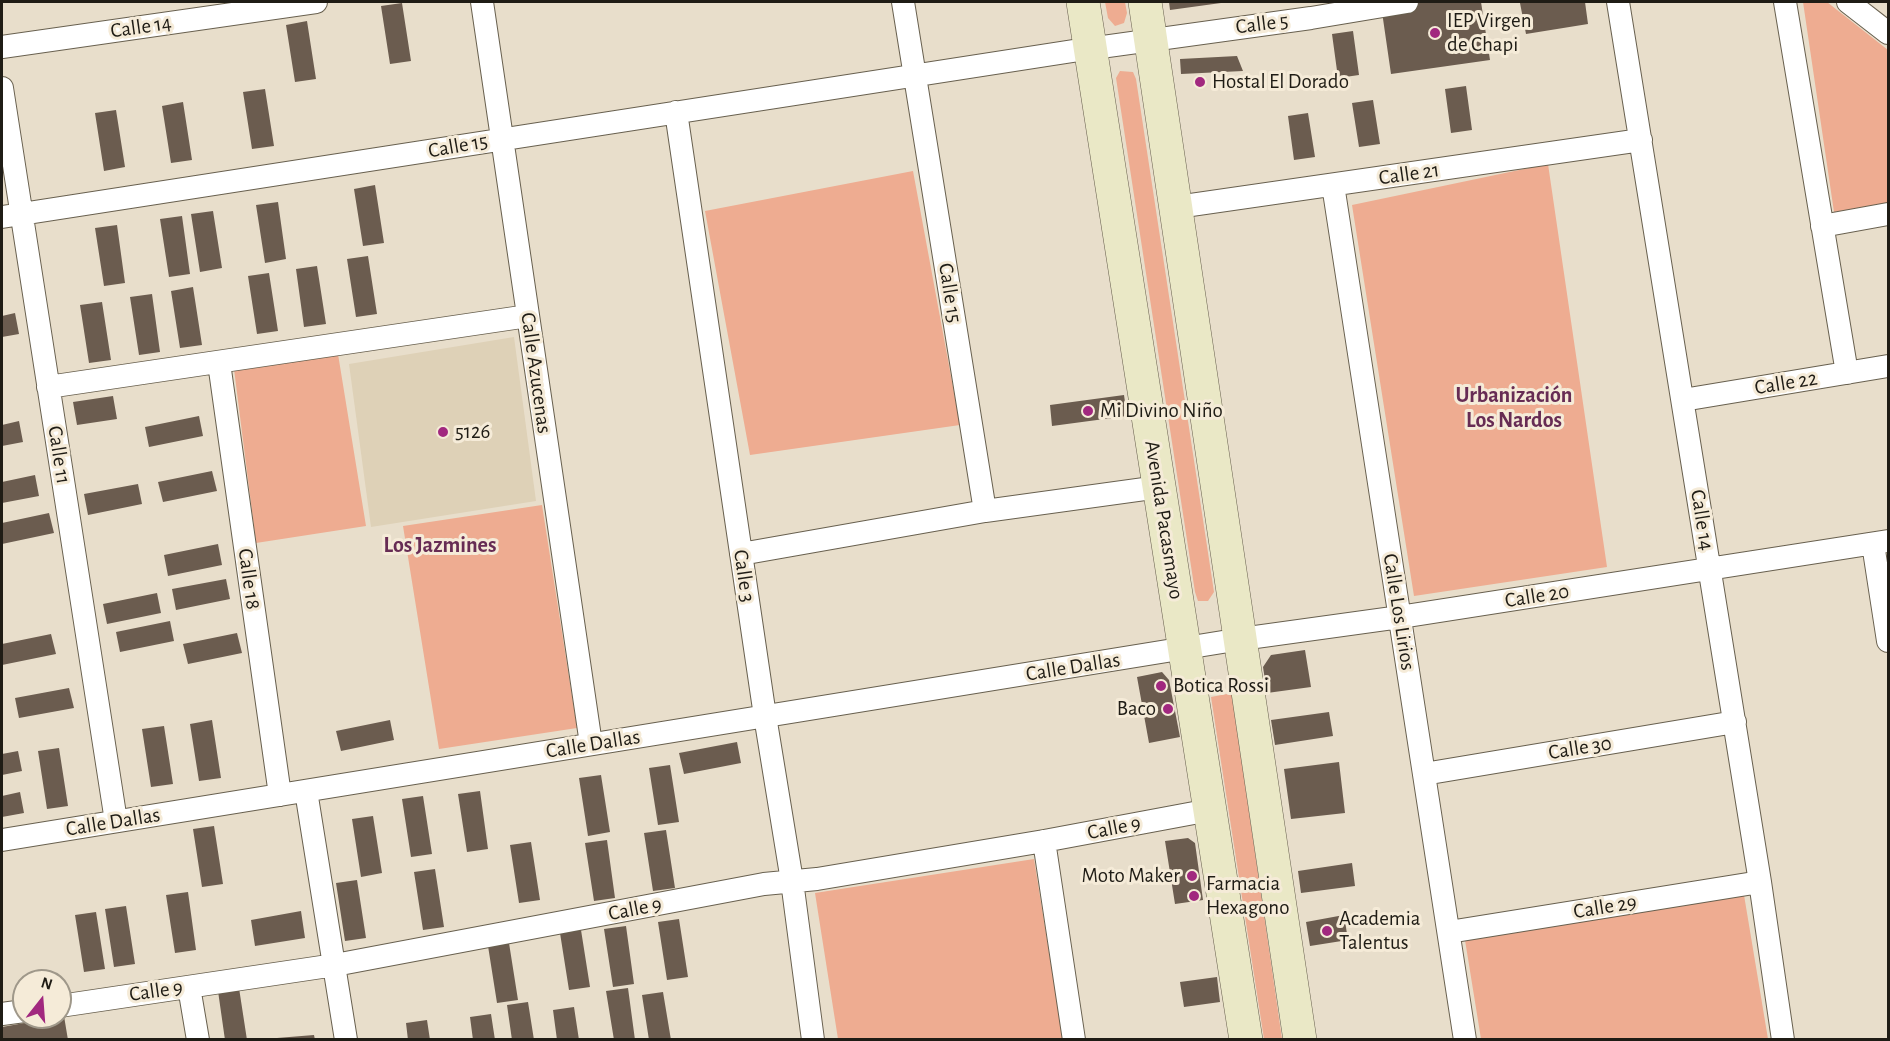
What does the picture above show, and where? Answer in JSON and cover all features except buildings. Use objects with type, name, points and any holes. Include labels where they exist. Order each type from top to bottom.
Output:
[{"type":"main road","name":"Avenida Pacasmayo","points":[[1083,2],[1246,1040]]},
{"type":"main road","points":[[1145,2],[1300,1040]]},
{"type":"street","name":"Calle 14","points":[[2,47],[316,2]]},
{"type":"street","name":"Calle Azucenas","points":[[482,2],[591,744]]},
{"type":"street","name":"Calle 15","points":[[903,2],[985,512]]},
{"type":"street","name":"Calle 5","points":[[1152,38],[1311,18],[1407,2]]},
{"type":"street","name":"Calle 14","points":[[1618,2],[1735,722],[1783,1040]]},
{"type":"street","points":[[1785,2],[1847,373]]},
{"type":"street","points":[[1848,2],[1888,33]]},
{"type":"street","name":"Calle 15","points":[[11,215],[1152,38]]},
{"type":"street","name":"Calle 11","points":[[2,88],[11,215],[48,387],[116,821]]},
{"type":"street","name":"Calle 3","points":[[675,112],[765,716],[792,881],[813,1040]]},
{"type":"street","name":"Calle 21","points":[[1177,207],[1641,140]]},
{"type":"street","name":"Calle Los Lirios","points":[[1333,184],[1465,1040]]},
{"type":"street","points":[[1822,226],[1888,214]]},
{"type":"street","points":[[48,387],[528,316]]},
{"type":"street","name":"Calle 18","points":[[219,363],[280,795]]},
{"type":"street","name":"Calle 22","points":[[1683,400],[1888,366]]},
{"type":"street","points":[[741,554],[985,512],[1159,487]]},
{"type":"street","points":[[1881,542],[1888,641]]},
{"type":"street","name":"Calle 20","points":[[1184,649],[1881,542]]},
{"type":"street","name":"Calle Dallas","points":[[2,840],[1184,649]]},
{"type":"street","name":"Calle 30","points":[[1424,774],[1735,722]]},
{"type":"street","points":[[306,791],[346,1040]]},
{"type":"street","name":"Calle 9","points":[[72,1004],[335,965],[764,884],[817,879],[1044,842],[1209,810]]},
{"type":"street","points":[[1044,842],[1074,1040]]},
{"type":"street","name":"Calle 29","points":[[1449,932],[1760,882]]},
{"type":"street","points":[[189,987],[198,1040]]},
{"type":"shaded area","points":[[1105,2],[1125,2],[1127,13],[1124,23],[1115,26],[1108,18]]},
{"type":"shaded area","points":[[1803,2],[1827,2],[1888,50],[1888,203],[1834,212]]},
{"type":"shaded area","points":[[1120,71],[1133,72],[1136,79],[1214,592],[1208,601],[1198,601],[1195,592],[1116,78]]},
{"type":"shaded area","points":[[1548,164],[1607,567],[1414,596],[1352,205]]},
{"type":"shaded area","points":[[913,171],[960,425],[750,455],[705,211]]},
{"type":"shaded area","name":"5126","points":[[514,337],[536,501],[371,527],[349,364]]},
{"type":"shaded area","points":[[338,354],[366,526],[256,543],[234,369]]},
{"type":"shaded area","points":[[542,505],[577,728],[439,749],[403,526]]},
{"type":"shaded area","points":[[1232,693],[1282,1039],[1264,1039],[1211,697]]},
{"type":"shaded area","points":[[1034,859],[1063,1039],[838,1039],[815,893]]},
{"type":"shaded area","points":[[1744,895],[1768,1039],[1481,1039],[1465,940]]},
{"type":"place","name":"IEP Virgen de Chapi","points":[[1435,33]]},
{"type":"place","name":"Hostal El Dorado","points":[[1200,82]]},
{"type":"place","name":"Mi Divino Niño","points":[[1088,411]]},
{"type":"place","name":"5126","points":[[443,432]]},
{"type":"place","name":"Botica Rossi","points":[[1161,686]]},
{"type":"place","name":"Baco","points":[[1168,709]]},
{"type":"place","name":"Moto Maker","points":[[1192,876]]},
{"type":"place","name":"Farmacia Hexagono","points":[[1194,896]]},
{"type":"place","name":"Academia Talentus","points":[[1327,931]]},
{"type":"district","name":"Urbanización Los Nardos","points":[[1514,408]]},
{"type":"district","name":"Los Jazmines","points":[[440,545]]}]
